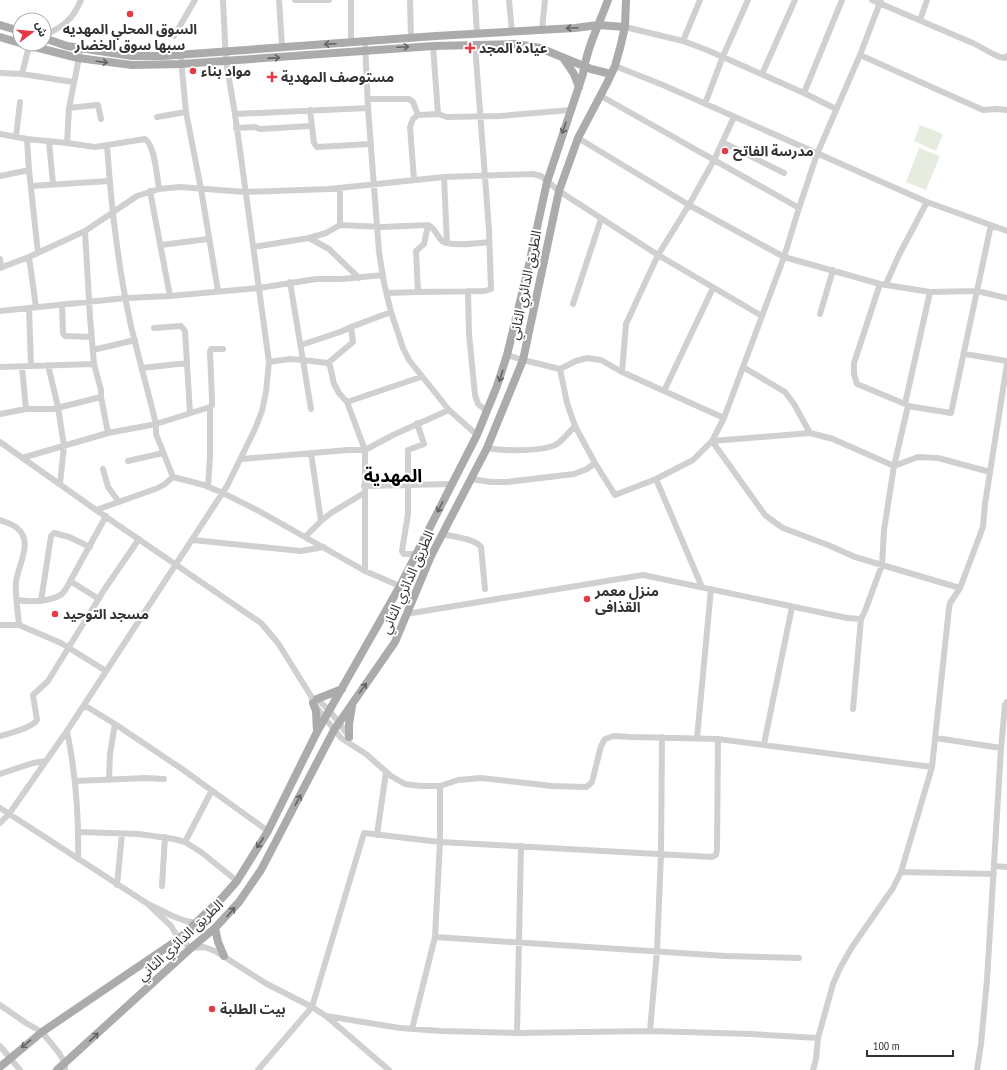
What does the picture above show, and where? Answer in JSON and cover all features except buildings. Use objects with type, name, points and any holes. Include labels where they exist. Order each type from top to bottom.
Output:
[{"type":"main road","name":"الطريق الدائري الثاني","points":[[0,1067],[10,1057],[42,1032],[178,939],[213,909],[237,881],[268,831],[317,732],[328,715],[417,554],[477,435],[498,386],[528,269],[547,182],[579,87],[590,43],[608,0]]},
{"type":"main road","name":"الطريق الدائري الثاني","points":[[57,1070],[65,1067],[191,948],[215,928],[239,902],[261,870],[336,727],[395,642],[442,534],[487,448],[523,360],[559,191],[578,138],[601,96],[615,66],[625,27],[626,0]]},
{"type":"main road","points":[[0,25],[12,29]]},
{"type":"main road","points":[[52,40],[67,46],[132,56],[351,43],[542,29],[575,28],[598,25],[625,27]]},
{"type":"main road","points":[[0,37],[12,41]]},
{"type":"main road","points":[[52,51],[78,58],[132,65],[181,64],[434,46],[516,44],[540,48],[584,67],[611,74]]},
{"type":"main road","points":[[563,57],[571,68],[579,87]]},
{"type":"main road","points":[[317,732],[314,700],[342,689]]},
{"type":"main road","points":[[350,737],[349,724],[352,703]]},
{"type":"main road","points":[[215,928],[218,942],[224,956]]},
{"type":"street","points":[[52,32],[66,24],[72,17],[81,0]]},
{"type":"street","points":[[174,36],[195,0]]},
{"type":"street","points":[[0,823],[9,814],[67,731],[193,540],[242,459],[262,411],[266,392],[269,362],[235,114],[226,61],[223,0]]},
{"type":"street","points":[[279,0],[282,47]]},
{"type":"street","points":[[296,0],[329,0]]},
{"type":"street","points":[[351,0],[351,43]]},
{"type":"street","points":[[410,0],[411,38]]},
{"type":"street","points":[[475,0],[477,34]]},
{"type":"street","points":[[509,0],[512,32]]},
{"type":"street","points":[[542,29],[545,0]]},
{"type":"street","points":[[683,41],[700,0]]},
{"type":"street","points":[[705,104],[748,0]]},
{"type":"street","points":[[762,74],[795,0]]},
{"type":"street","points":[[804,93],[842,0]]},
{"type":"street","points":[[872,0],[881,2],[1000,57],[1005,58],[1007,56]]},
{"type":"street","points":[[920,20],[927,0]]},
{"type":"street","points":[[560,369],[567,403],[574,426],[614,495],[656,479],[693,460],[712,441],[724,418],[784,257],[817,154],[860,55],[881,2]]},
{"type":"street","points":[[625,27],[683,41],[724,56],[836,109]]},
{"type":"street","points":[[365,42],[368,108],[379,252],[391,312],[403,348],[409,360],[421,377],[449,410],[477,435]]},
{"type":"street","points":[[387,293],[485,291],[491,289],[490,242],[475,44]]},
{"type":"street","points":[[434,46],[438,114]]},
{"type":"street","points":[[67,142],[69,108],[81,48]]},
{"type":"street","points":[[22,74],[30,52]]},
{"type":"street","points":[[181,54],[186,112],[201,188],[208,239],[218,291]]},
{"type":"street","points":[[860,55],[983,110],[996,108],[1007,110]]},
{"type":"street","points":[[615,66],[927,202],[1007,232]]},
{"type":"street","points":[[0,73],[22,74],[73,82]]},
{"type":"street","points":[[601,96],[799,208]]},
{"type":"street","points":[[368,99],[409,100],[413,102],[418,115]]},
{"type":"street","points":[[16,137],[20,102]]},
{"type":"street","points":[[69,108],[98,105],[101,119]]},
{"type":"street","points":[[235,114],[368,108]]},
{"type":"street","points":[[310,110],[314,143],[317,147],[371,144]]},
{"type":"street","points":[[414,180],[410,127],[418,115],[438,114],[447,117],[521,115],[571,110]]},
{"type":"street","points":[[157,118],[186,112]]},
{"type":"street","points":[[622,372],[626,324],[658,256],[714,160],[734,117]]},
{"type":"street","points":[[236,128],[255,127],[260,129],[311,126]]},
{"type":"street","points":[[0,134],[27,139],[49,142],[67,142],[95,147],[145,139],[152,148],[159,189]]},
{"type":"street","points":[[578,138],[689,205],[784,257],[883,284],[930,292],[977,291],[1007,298]]},
{"type":"street","points":[[27,139],[38,253]]},
{"type":"street","points":[[49,142],[53,184]]},
{"type":"street","points":[[722,142],[784,173]]},
{"type":"street","points":[[107,145],[114,226],[126,298],[156,424],[156,434],[173,477]]},
{"type":"street","points":[[0,176],[29,170]]},
{"type":"street","points":[[0,259],[0,268],[29,257],[86,231],[137,196],[159,189],[180,187],[245,192],[340,188],[444,177],[533,174],[542,176],[559,191],[658,256],[762,316]]},
{"type":"street","points":[[444,177],[447,243]]},
{"type":"street","points":[[31,186],[109,181]]},
{"type":"street","points":[[340,188],[340,225]]},
{"type":"street","points":[[150,191],[170,296]]},
{"type":"street","points":[[927,202],[883,284],[854,363],[856,384],[907,405],[951,413],[965,354],[991,225]]},
{"type":"street","points":[[573,304],[601,219]]},
{"type":"street","points":[[253,247],[309,238],[326,233],[340,225],[389,227],[428,224],[442,240],[447,243],[459,244],[490,242]]},
{"type":"street","points":[[418,292],[416,252],[424,244],[428,224]]},
{"type":"street","points":[[86,231],[89,302],[94,364],[101,390],[108,433]]},
{"type":"street","points":[[309,238],[329,249],[358,278]]},
{"type":"street","points":[[160,245],[208,239]]},
{"type":"street","points":[[29,257],[36,307]]},
{"type":"street","points":[[820,314],[833,270]]},
{"type":"street","points":[[0,311],[126,298],[170,296],[259,288],[316,279],[358,278],[383,275]]},
{"type":"street","points":[[290,282],[311,409]]},
{"type":"street","points":[[664,391],[713,288]]},
{"type":"street","points":[[468,291],[469,334],[475,395],[478,404],[487,411]]},
{"type":"street","points":[[853,709],[861,619],[882,566],[884,530],[894,466],[930,292]]},
{"type":"street","points":[[62,305],[63,333],[65,336],[92,337]]},
{"type":"street","points":[[29,308],[30,366]]},
{"type":"street","points":[[301,345],[340,332],[391,312]]},
{"type":"street","points":[[154,328],[181,326],[185,331],[190,413]]},
{"type":"street","points":[[269,362],[290,359],[328,363],[353,342],[351,327]]},
{"type":"street","points":[[93,350],[135,340]]},
{"type":"street","points":[[208,487],[210,456],[210,407],[212,401],[210,352],[211,349],[223,349]]},
{"type":"street","points":[[813,1070],[816,1059],[818,1038],[828,998],[840,968],[852,947],[893,888],[901,872],[932,767],[949,608],[960,588],[983,527],[1007,362],[965,354]]},
{"type":"street","points":[[507,355],[560,369],[576,361],[591,358],[601,360],[622,372],[724,418]]},
{"type":"street","points":[[142,368],[187,363]]},
{"type":"street","points":[[328,363],[334,384],[339,393],[347,402],[365,450],[365,570]]},
{"type":"street","points":[[0,367],[94,364]]},
{"type":"street","points":[[48,365],[58,408],[64,446],[60,484]]},
{"type":"street","points":[[22,367],[26,409]]},
{"type":"street","points":[[743,367],[785,392],[794,404],[810,433]]},
{"type":"street","points":[[347,402],[421,377]]},
{"type":"street","points":[[0,414],[26,409],[58,408],[101,397]]},
{"type":"street","points":[[22,458],[108,433],[156,424],[210,407]]},
{"type":"street","points":[[242,459],[348,450],[365,450],[417,423],[449,410]]},
{"type":"street","points":[[417,423],[424,444],[408,450],[408,514],[402,551],[404,554],[417,554]]},
{"type":"street","points":[[487,448],[512,450],[546,448],[559,443],[574,426]]},
{"type":"street","points":[[712,441],[810,433],[833,439],[894,466],[918,457],[938,458],[990,472]]},
{"type":"street","points":[[712,441],[765,515],[773,522],[855,558],[960,588]]},
{"type":"street","points":[[0,442],[261,623],[278,643],[314,700],[328,715],[345,742],[366,754],[398,781],[406,784],[440,786],[458,780],[481,778],[552,786],[586,787],[592,782],[598,755],[605,739],[614,736],[718,739],[932,767]]},
{"type":"street","points":[[128,461],[163,453]]},
{"type":"street","points":[[311,453],[321,520]]},
{"type":"street","points":[[471,479],[491,482],[507,482],[574,474],[587,469],[595,463]]},
{"type":"street","points":[[103,469],[108,487],[119,502]]},
{"type":"street","points":[[173,477],[223,492],[365,570],[400,586]]},
{"type":"street","points":[[96,510],[158,488],[166,484],[173,477]]},
{"type":"street","points":[[656,479],[702,587]]},
{"type":"street","points":[[306,537],[321,520],[364,489],[408,485],[452,484]]},
{"type":"street","points":[[17,600],[27,602],[41,600],[53,598],[62,593],[90,547],[106,516]]},
{"type":"street","points":[[0,520],[18,529],[24,536],[24,549],[16,582],[19,626]]},
{"type":"street","points":[[41,600],[51,536],[54,533],[69,537],[90,547]]},
{"type":"street","points":[[442,534],[468,540],[481,547],[485,589]]},
{"type":"street","points":[[0,736],[37,722],[33,695],[46,684],[68,647],[139,539]]},
{"type":"street","points":[[193,540],[301,551],[324,547]]},
{"type":"street","points":[[406,614],[643,575],[792,607],[847,618],[861,619]]},
{"type":"street","points":[[70,581],[99,599]]},
{"type":"street","points":[[697,738],[711,589]]},
{"type":"street","points":[[764,744],[792,607]]},
{"type":"street","points":[[0,625],[19,626],[47,637],[68,647],[106,671]]},
{"type":"street","points":[[976,1070],[981,1044],[987,980],[1001,748],[1005,705],[1007,702]]},
{"type":"street","points":[[84,705],[182,769],[211,792],[268,831]]},
{"type":"street","points":[[108,780],[110,754],[115,724]]},
{"type":"street","points":[[336,727],[350,737],[354,746]]},
{"type":"street","points":[[67,731],[76,781],[79,832],[78,859]]},
{"type":"street","points":[[650,1031],[657,951],[661,854],[662,737]]},
{"type":"street","points":[[936,738],[1001,748]]},
{"type":"street","points":[[258,1070],[312,1007],[362,835],[367,833],[440,842],[712,857],[716,855],[717,849],[718,739]]},
{"type":"street","points":[[0,774],[33,763],[46,761]]},
{"type":"street","points":[[377,835],[386,772]]},
{"type":"street","points":[[76,781],[146,778],[164,779]]},
{"type":"street","points":[[412,1029],[435,937],[440,842],[440,786]]},
{"type":"street","points":[[184,842],[211,792]]},
{"type":"street","points":[[0,808],[148,904],[163,910],[181,921],[196,923]]},
{"type":"street","points":[[79,832],[165,837],[184,842],[201,852],[237,881]]},
{"type":"street","points":[[117,885],[122,834]]},
{"type":"street","points":[[162,886],[165,837]]},
{"type":"street","points":[[517,1033],[521,846]]},
{"type":"street","points":[[994,866],[1007,866]]},
{"type":"street","points":[[901,872],[994,874]]},
{"type":"street","points":[[148,904],[170,926],[178,939],[191,948],[204,947],[215,951],[267,984],[312,1007],[326,1016],[389,1070]]},
{"type":"street","points":[[435,937],[726,956],[799,958]]},
{"type":"street","points":[[0,1005],[21,1020],[42,1032],[55,1048],[65,1067]]},
{"type":"street","points":[[326,1016],[412,1029],[517,1033],[650,1031],[751,1034],[818,1038]]},
{"type":"street","points":[[0,1046],[20,1070]]},
{"type":"shaded area","points":[[920,125],[943,134],[936,151],[914,141]]},
{"type":"shaded area","points":[[919,148],[940,156],[926,190],[906,182]]},
{"type":"place","name":"السوق المحلي المهديه سبها سوق الخضار","points":[[130,14]]},
{"type":"place","name":"عيادة المجد","points":[[470,48]]},
{"type":"place","name":"مواد بناء","points":[[193,71]]},
{"type":"place","name":"مستوصف المهدية","points":[[272,77]]},
{"type":"place","name":"مدرسة الفاتح","points":[[725,151]]},
{"type":"place","name":"منزل معمر القذافى","points":[[587,599]]},
{"type":"place","name":"مسجد التوحيد","points":[[55,614]]},
{"type":"place","name":"بيت الطلبة","points":[[212,1009]]},
{"type":"district","name":"المهدية","points":[[393,475]]}]
